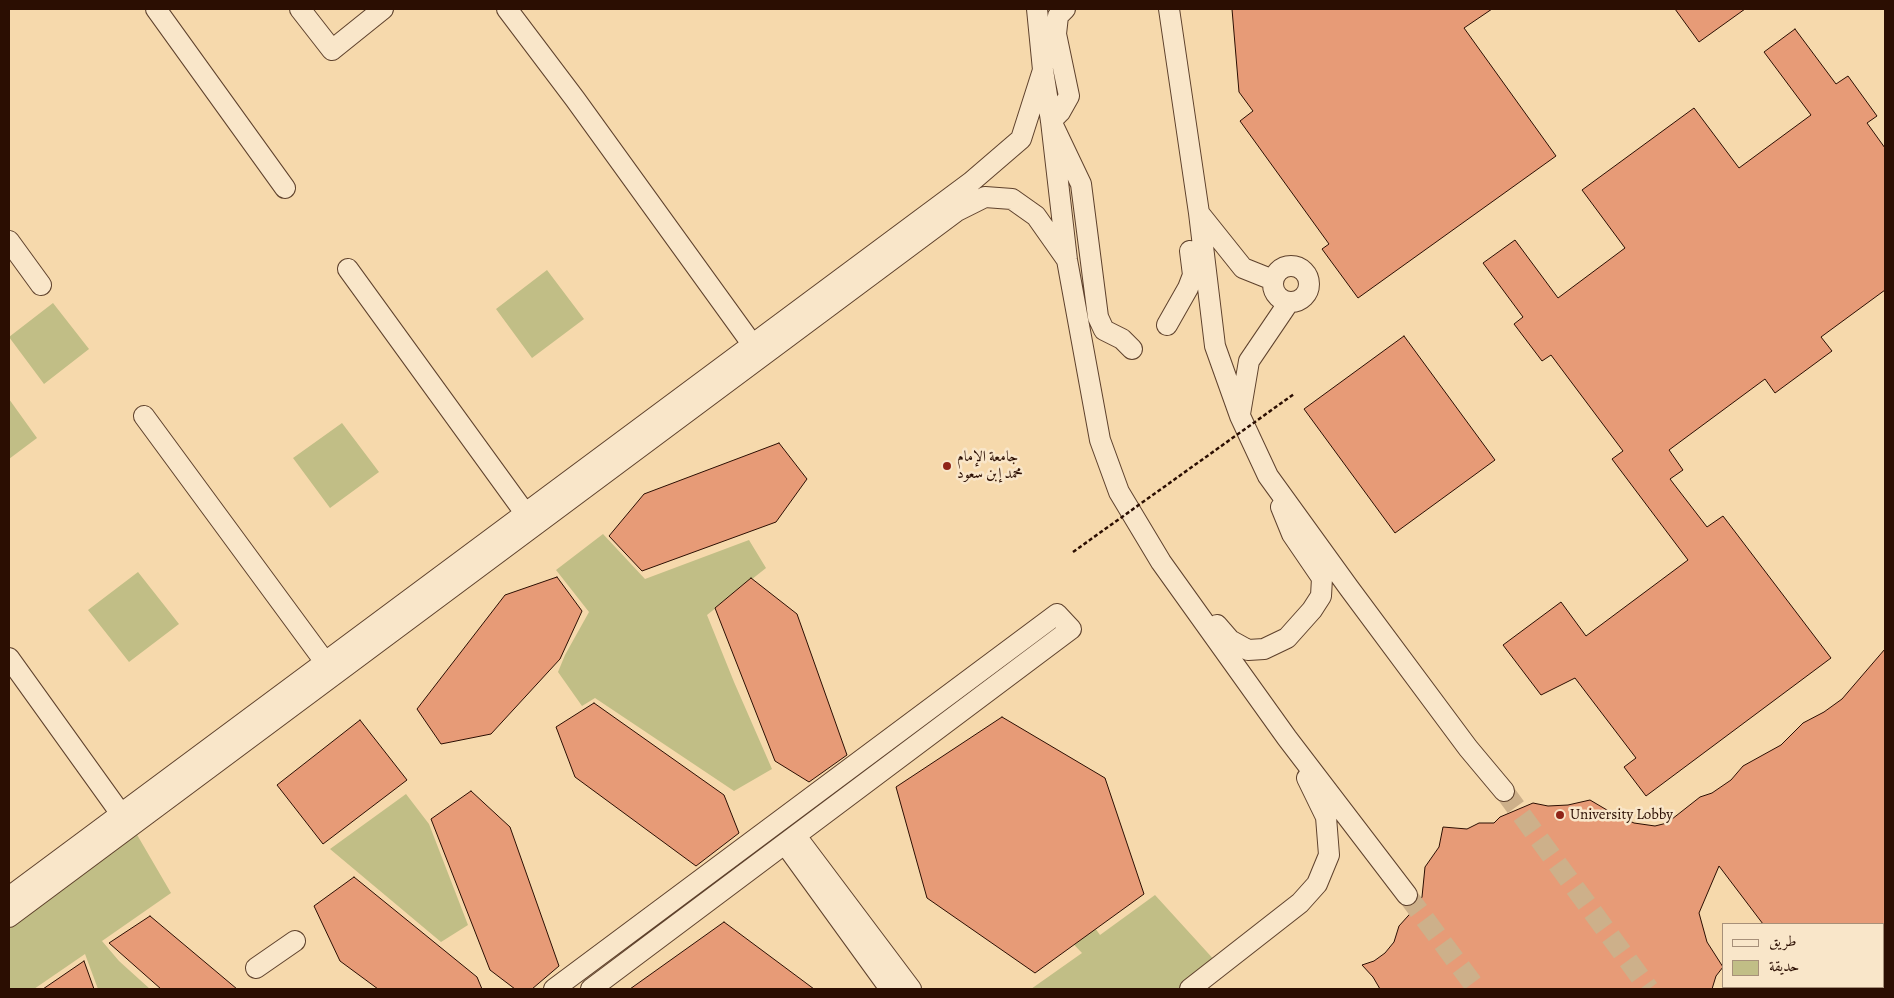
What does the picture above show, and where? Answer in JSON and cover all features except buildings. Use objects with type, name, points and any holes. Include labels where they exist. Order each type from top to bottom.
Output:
[{"type":"street","points":[[156,9],[285,188]]},
{"type":"street","points":[[300,9],[332,50],[383,9]]},
{"type":"street","points":[[506,9],[575,99],[757,350]]},
{"type":"street","points":[[1037,9],[1067,260],[1100,440],[1119,492],[1161,562],[1287,738],[1407,895]]},
{"type":"street","points":[[1051,121],[1060,112],[1069,96],[1056,34],[1058,16],[1065,9]]},
{"type":"street","points":[[1156,9],[1165,64],[1183,104],[1183,189],[1193,275],[1188,288],[1167,325]]},
{"type":"street","points":[[1161,562],[1230,640],[1248,650],[1264,649],[1286,638],[1312,610],[1321,596],[1322,578],[1292,534],[1240,416],[1215,346],[1199,213],[1169,9]]},
{"type":"street","points":[[9,918],[757,350],[971,182],[1021,139],[1043,70]]},
{"type":"street","points":[[1051,121],[1081,184],[1098,317],[1104,330],[1122,339],[1132,349]]},
{"type":"street","points":[[9,897],[525,513],[957,211],[985,197],[1012,199],[1036,216],[1067,260]]},
{"type":"street","points":[[1199,213],[1243,268],[1273,280]]},
{"type":"street","points":[[9,241],[41,285]]},
{"type":"street","points":[[1292,265],[1301,268],[1308,275],[1310,285],[1306,294],[1298,300],[1289,302],[1276,294],[1273,280],[1282,268],[1292,265]]},
{"type":"street","points":[[348,269],[525,513]]},
{"type":"street","points":[[1240,416],[1249,362],[1289,302]]},
{"type":"street","points":[[144,416],[324,662]]},
{"type":"street","points":[[1268,476],[1468,748],[1504,791]]},
{"type":"street","points":[[554,989],[1057,614],[1070,629],[591,989]]},
{"type":"street","points":[[9,658],[121,814]]},
{"type":"street","points":[[1190,989],[1300,903],[1317,884],[1329,855],[1326,817],[1287,738]]},
{"type":"street","points":[[790,840],[890,989]]},
{"type":"street","points":[[790,840],[911,989]]},
{"type":"street","points":[[256,968],[296,941]]},
{"type":"path","points":[[1073,552],[1294,394]]},
{"type":"green space","points":[[547,270],[584,319],[532,358],[496,309]]},
{"type":"green space","points":[[53,303],[89,349],[44,384],[9,337]]},
{"type":"green space","points":[[9,399],[37,438],[9,459]]},
{"type":"green space","points":[[342,423],[379,472],[330,508],[293,458]]},
{"type":"green space","points":[[603,534],[645,579],[749,540],[766,568],[707,615],[772,769],[734,791],[595,698],[582,706],[558,672],[565,655],[589,612],[556,570]]},
{"type":"green space","points":[[138,572],[179,624],[129,662],[88,610]]},
{"type":"green space","points":[[406,794],[429,824],[468,925],[441,942],[330,849]]},
{"type":"green space","points":[[136,833],[171,893],[102,941],[119,961],[150,989],[98,989],[85,954],[34,989],[9,989],[9,929]]},
{"type":"green space","points":[[1002,870],[1058,876],[1100,935],[1155,895],[1217,963],[1182,989],[1031,989],[1082,953]]},
{"type":"tunnel","points":[[1504,791],[1649,989]]},
{"type":"tunnel","points":[[1407,895],[1477,989]]},
{"type":"place","name":"جامعة الإمام محمد إبن سعود","points":[[947,466]]},
{"type":"place","name":"University Lobby","points":[[1560,815]]}]
